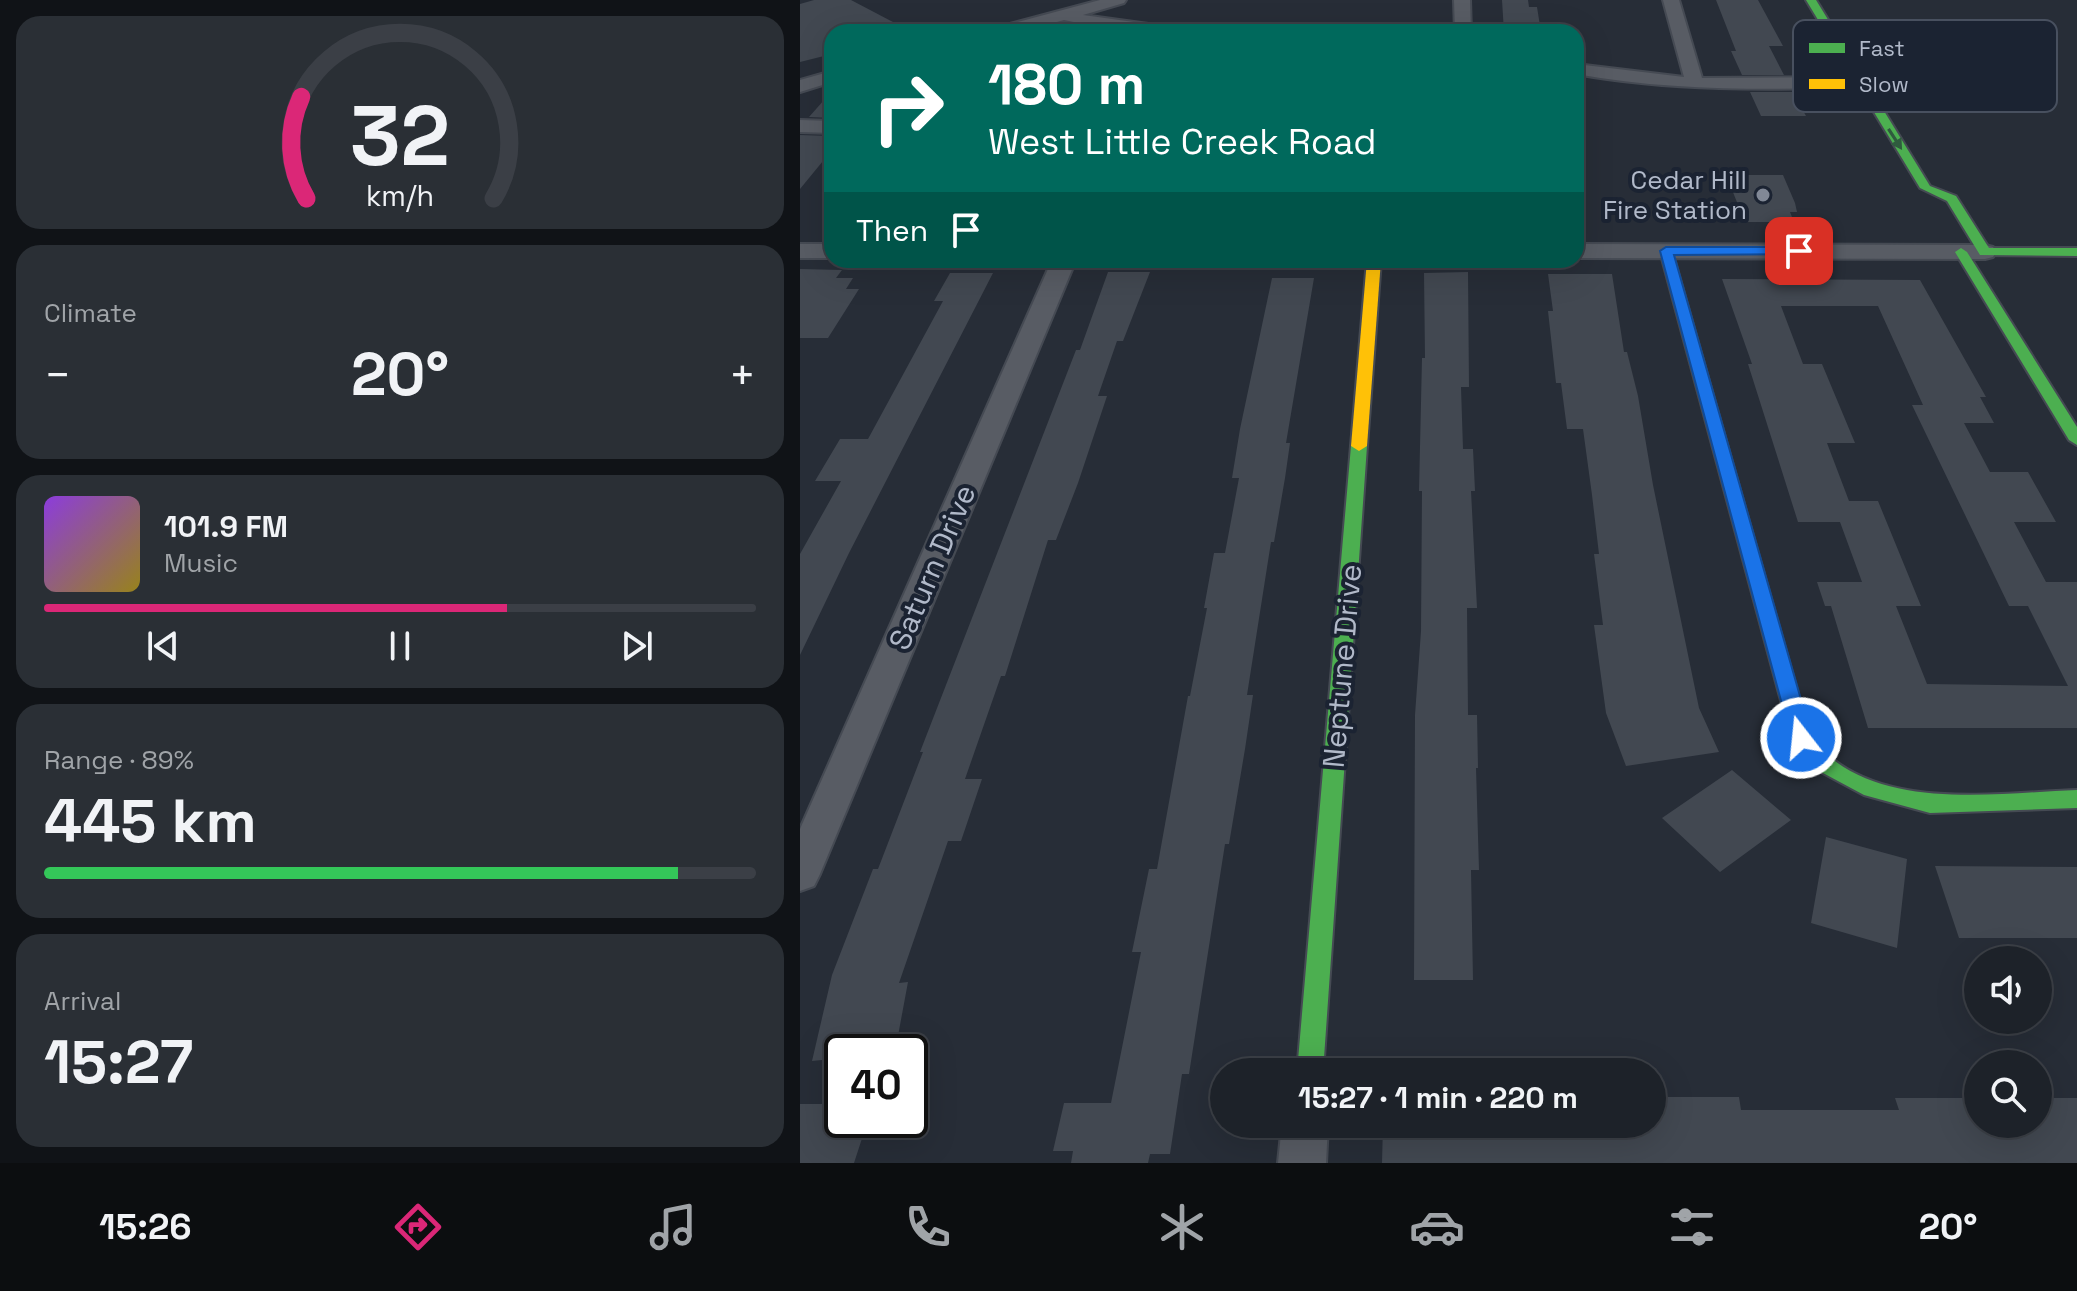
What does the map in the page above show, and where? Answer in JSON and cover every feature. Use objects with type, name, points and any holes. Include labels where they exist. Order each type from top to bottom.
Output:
[{"type":"street","points":[[1031,24],[1118,0]]},
{"type":"street","points":[[1462,0],[1463,24]]},
{"type":"street","points":[[1671,0],[1689,55],[1694,82]]},
{"type":"street","points":[[1811,0],[1823,20]]},
{"type":"street","points":[[1064,15],[1098,24]]},
{"type":"street","points":[[1584,70],[1630,79],[1793,82]]},
{"type":"street","points":[[800,86],[824,78]]},
{"type":"street","points":[[1878,112],[1926,188],[1957,193],[1985,252]]},
{"type":"street","points":[[800,126],[824,127]]},
{"type":"street","points":[[800,251],[824,251]]},
{"type":"street","points":[[1584,251],[2077,252]]},
{"type":"street","points":[[1666,251],[1801,738],[1817,760],[1871,789],[1930,804],[2077,799]]},
{"type":"street","points":[[1961,252],[2077,440]]},
{"type":"street","name":"Saturn Drive","points":[[800,874],[1061,268]]},
{"type":"street","name":"Neptune Drive","points":[[1311,1058],[1373,268]]},
{"type":"street","points":[[1302,1163],[1304,1138]]},
{"type":"building","points":[[814,0],[851,0],[897,24],[824,24],[824,56],[800,62],[800,4]]},
{"type":"building","points":[[1502,0],[1528,0],[1529,7],[1537,7],[1540,24],[1504,24]]},
{"type":"building","points":[[1716,0],[1758,0],[1783,46],[1769,46],[1784,75],[1742,75],[1731,51],[1736,51]]},
{"type":"building","points":[[1750,92],[1793,92],[1793,112],[1804,112],[1806,116],[1761,116]]},
{"type":"building","points":[[824,100],[824,118],[809,117]]},
{"type":"building","points":[[800,135],[824,136],[824,160],[800,189]]},
{"type":"building","name":"Cedar Hill Fire Station","points":[[1726,175],[1783,175],[1795,203],[1797,212],[1790,212],[1794,222],[1745,222]]},
{"type":"building","points":[[800,269],[842,270],[836,278],[853,278],[846,289],[859,289],[828,338],[800,338]]},
{"type":"building","points":[[1108,272],[1150,272],[1123,341],[1117,341],[1098,396],[1107,396],[1078,483],[1056,540],[1048,540],[1005,676],[1001,676],[965,779],[982,779],[961,841],[948,841],[899,983],[908,982],[898,1034],[824,1034],[824,1060],[812,1061],[832,975],[873,869],[878,869],[923,752],[920,752],[1076,350],[1080,350]]},
{"type":"building","points":[[1468,272],[1469,387],[1461,387],[1463,449],[1473,449],[1475,491],[1471,491],[1477,608],[1467,608],[1468,715],[1477,715],[1478,768],[1479,870],[1471,870],[1473,980],[1414,980],[1415,715],[1421,631],[1422,491],[1419,491],[1422,358],[1425,358],[1424,273]]},
{"type":"building","points":[[950,273],[993,273],[800,655],[800,554],[841,481],[815,481],[840,439],[868,439],[943,301],[934,301]]},
{"type":"building","points":[[1548,274],[1612,274],[1624,352],[1627,352],[1638,396],[1699,708],[1719,752],[1626,766],[1606,713],[1594,625],[1603,625],[1594,554],[1599,554],[1592,495],[1583,429],[1567,429],[1561,383],[1556,383],[1548,311],[1553,311]]},
{"type":"building","points":[[1272,278],[1314,278],[1286,443],[1290,443],[1285,478],[1274,542],[1271,542],[1247,695],[1253,695],[1245,749],[1229,844],[1225,844],[1189,1074],[1182,1074],[1170,1154],[1150,1154],[1148,1163],[1071,1163],[1073,1151],[1053,1151],[1064,1103],[1111,1103],[1141,952],[1132,952],[1149,869],[1157,869],[1207,608],[1204,608],[1214,553],[1225,553],[1239,478],[1232,478],[1240,429]]},
{"type":"building","points":[[1722,279],[1920,280],[1986,397],[1980,397],[1994,423],[1964,423],[1990,472],[2028,472],[2056,522],[2014,522],[2046,582],[2077,582],[2077,728],[1868,728],[1831,606],[1825,606],[1817,582],[1862,582],[1840,522],[1798,522],[1748,364],[1752,364]],"holes":[[[1781,306],[1878,306],[1923,405],[1912,405],[2009,606],[2028,606],[2068,686],[1927,684],[1896,606],[1921,606],[1878,501],[1849,501],[1827,443],[1855,443],[1822,364],[1803,364]]]},
{"type":"building","points":[[1732,770],[1791,820],[1720,872],[1662,818]]},
{"type":"building","points":[[1826,837],[1907,859],[1897,948],[1811,923]]},
{"type":"building","points":[[1935,866],[2077,867],[2077,938],[1959,938]]},
{"type":"building","points":[[1666,1097],[1739,1097],[1741,1110],[1899,1110],[1895,1098],[1964,1098],[1964,1138],[2052,1138],[2052,1098],[2077,1098],[2077,1163],[1382,1163],[1383,1138],[1666,1138]]},
{"type":"building","points":[[800,1104],[824,1104],[824,1138],[862,1138],[854,1163],[800,1163]]},
{"type":"traffic: fast","points":[[1811,0],[1823,20]]},
{"type":"traffic: fast","points":[[1880,112],[1926,188],[1952,199],[1985,252],[2077,252]]},
{"type":"traffic: fast","points":[[1666,251],[1801,738],[1817,760],[1871,789],[1930,804],[2077,799]]},
{"type":"traffic: fast","points":[[1961,252],[2077,440]]},
{"type":"traffic: fast","points":[[1311,1058],[1359,446]]},
{"type":"traffic: slow","points":[[1359,446],[1373,268]]},
{"type":"place","name":"Cedar Hill Fire Station","points":[[1763,195]]},
{"type":"route","points":[[1799,251],[1666,251],[1801,738]]}]
